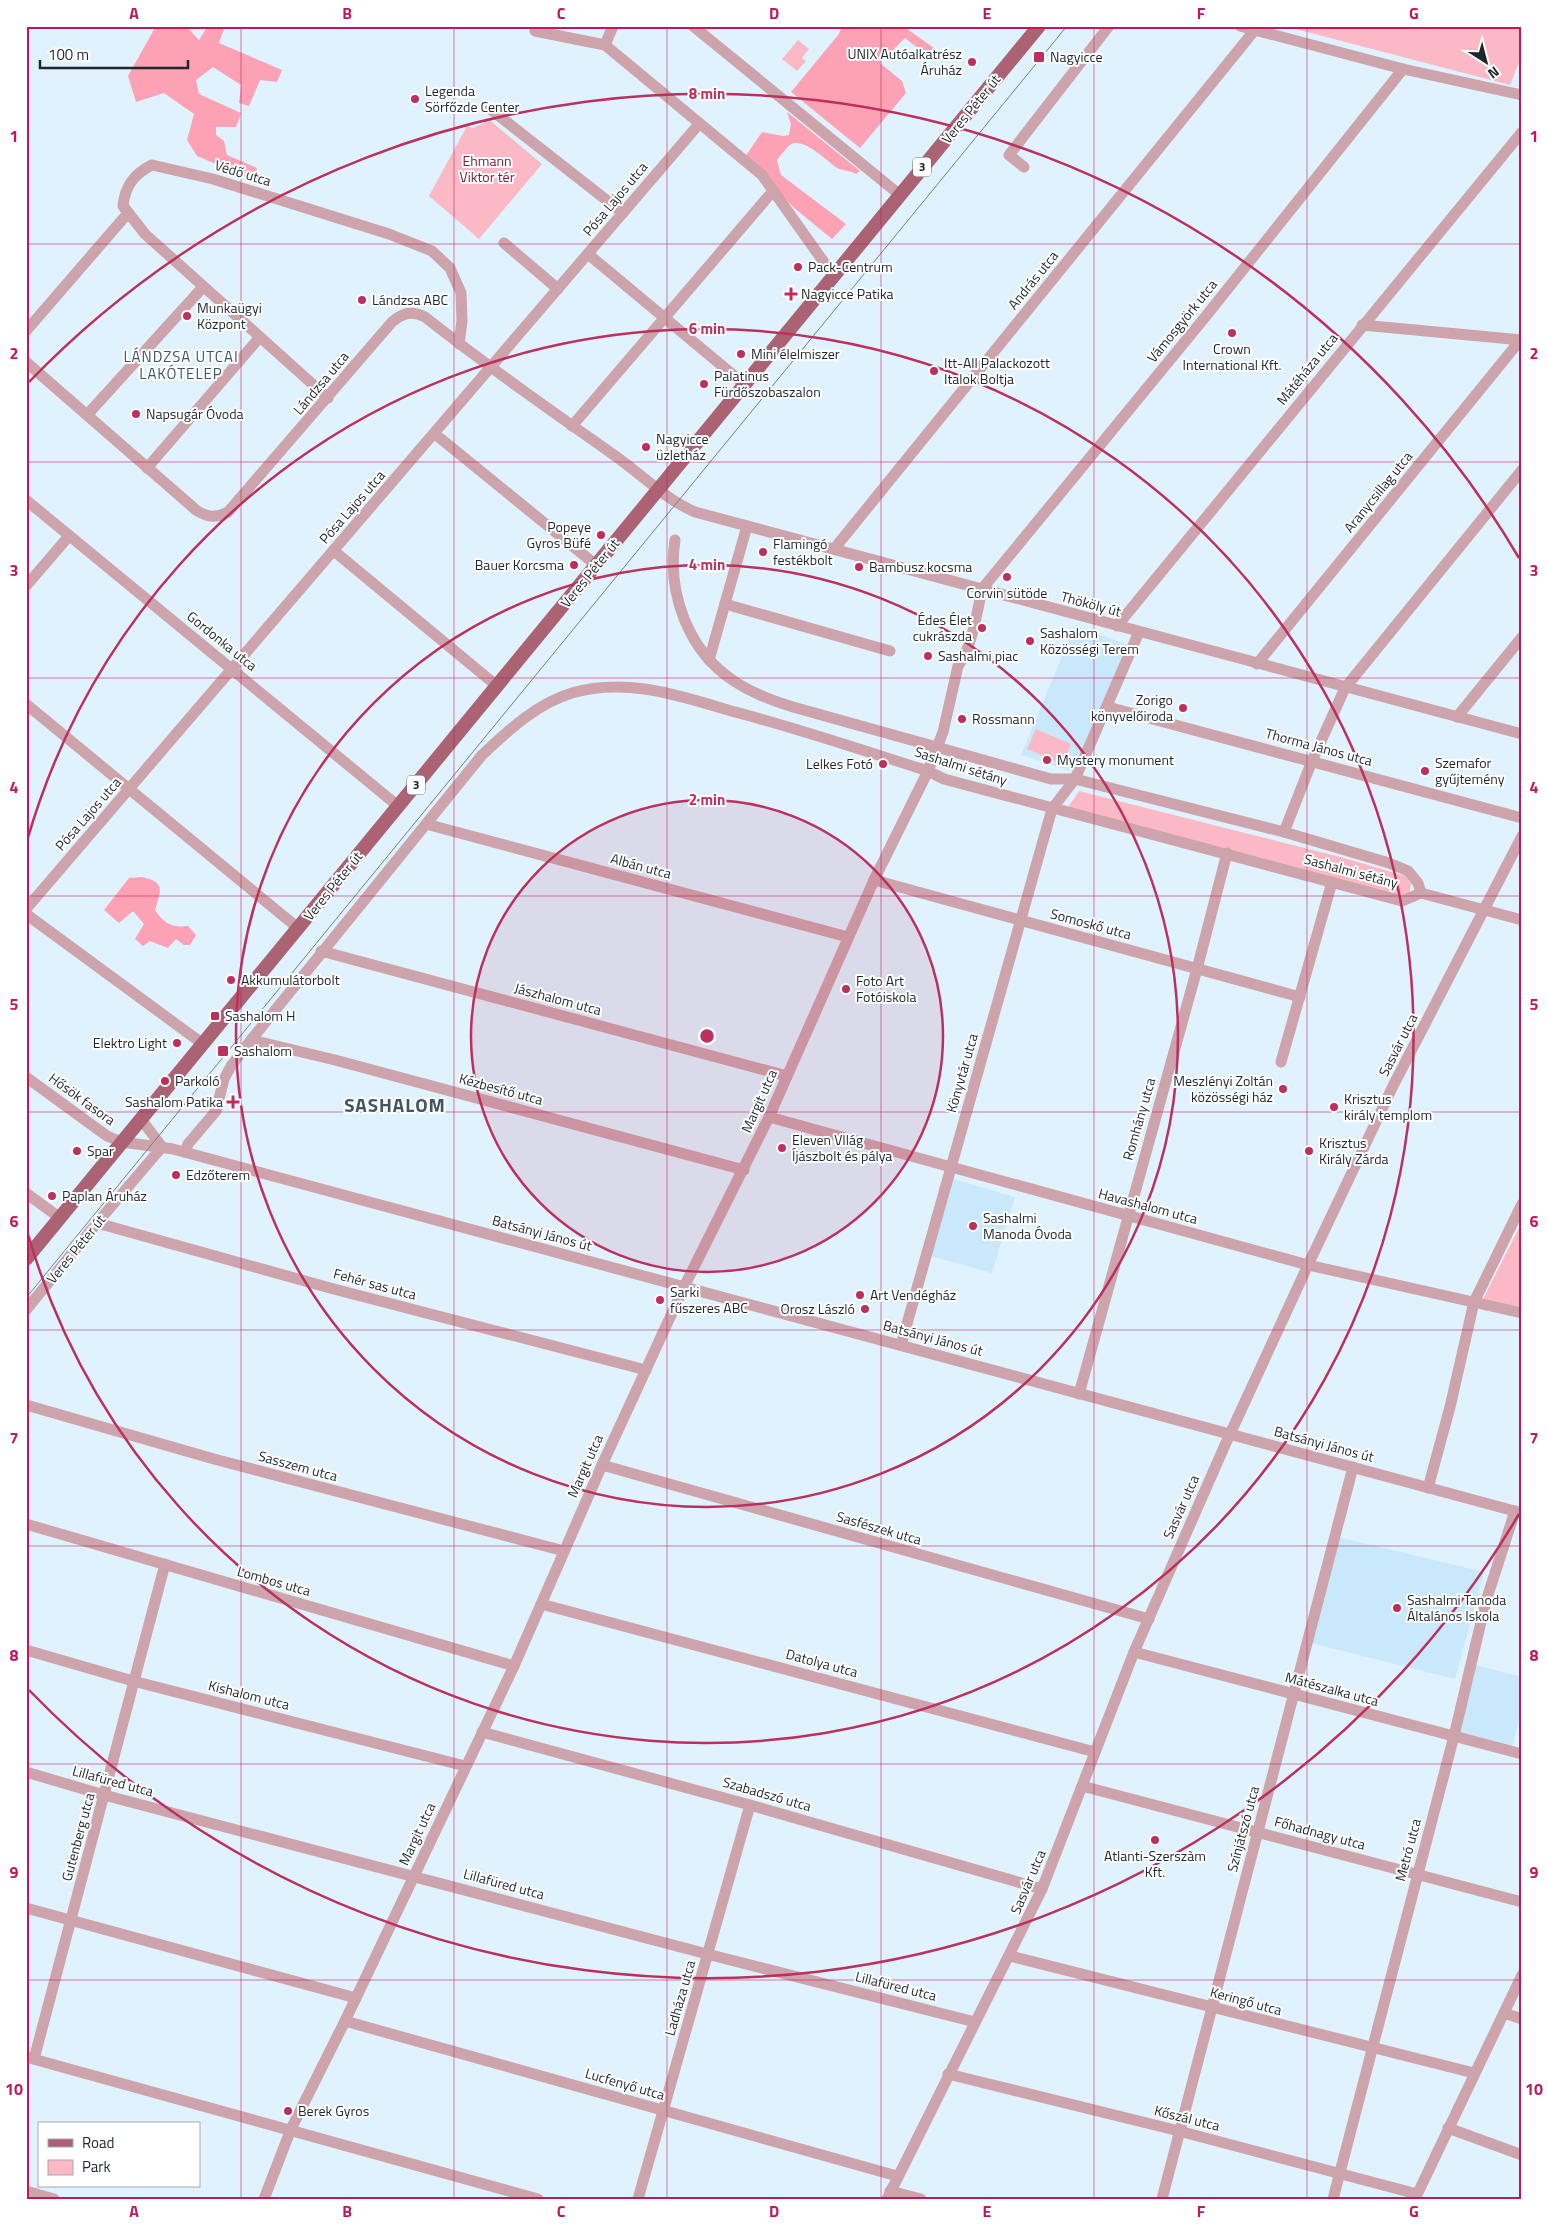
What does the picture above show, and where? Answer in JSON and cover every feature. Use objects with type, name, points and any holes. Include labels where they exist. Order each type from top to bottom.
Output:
[{"type":"main road","name":"Veres Péter út","points":[[26,1259],[1039,26]]},
{"type":"street","points":[[605,45],[614,26]]},
{"type":"street","points":[[693,26],[900,195]]},
{"type":"street","points":[[1024,167],[1009,155],[1109,26]]},
{"type":"street","points":[[1240,26],[1403,69],[1521,93]]},
{"type":"street","name":"András utca","points":[[834,549],[1254,30]]},
{"type":"street","points":[[535,31],[605,45],[762,175],[833,275]]},
{"type":"street","name":"Vámosgyörk utca","points":[[982,589],[1206,316],[1403,69]]},
{"type":"street","points":[[490,110],[623,213]]},
{"type":"street","name":"Pósa Lajos utca","points":[[26,908],[233,670],[699,124]]},
{"type":"street","name":"Mátéháza utca","points":[[1117,626],[1522,132]]},
{"type":"street","name":"Védő utca","points":[[128,213],[123,206],[125,191],[140,171],[152,165],[162,166],[213,179],[424,247],[438,254],[453,268],[461,293],[462,321],[459,344]]},
{"type":"street","points":[[572,426],[773,190]]},
{"type":"street","points":[[26,331],[128,213],[145,234],[328,398]]},
{"type":"street","points":[[504,243],[558,290]]},
{"type":"street","points":[[588,254],[744,384]]},
{"type":"street","points":[[87,415],[203,287]]},
{"type":"street","name":"Lándzsa utca","points":[[26,362],[196,510],[206,516],[218,517],[228,512],[392,322],[403,314],[414,312],[658,489]]},
{"type":"street","points":[[1362,325],[1521,339]]},
{"type":"street","points":[[147,468],[260,337]]},
{"type":"street","name":"Aranycsillag utca","points":[[1257,664],[1521,339]]},
{"type":"street","points":[[434,434],[596,565]]},
{"type":"street","points":[[1284,832],[1312,760],[1345,688],[1522,470]]},
{"type":"street","name":"Thököly út","points":[[658,489],[680,506],[695,512],[1522,734]]},
{"type":"street","name":"Gordonka utca","points":[[26,500],[398,806]]},
{"type":"street","points":[[709,660],[746,526]]},
{"type":"street","points":[[26,586],[69,536]]},
{"type":"street","name":"Sashalmi sétány","points":[[675,540],[673,567],[678,601],[689,630],[709,660],[734,681],[763,697],[793,707],[1051,778],[1076,779],[1284,832],[1389,863],[1408,871],[1418,883],[1421,894]]},
{"type":"street","points":[[334,551],[497,686]]},
{"type":"street","name":"Margit utca","points":[[264,2199],[291,2129],[345,2021],[514,1666],[602,1465],[684,1287],[744,1170],[874,880],[928,771],[943,732],[953,695],[958,689],[982,589]]},
{"type":"street","points":[[724,604],[890,651]]},
{"type":"street","points":[[1052,808],[1076,779],[1139,632]]},
{"type":"street","points":[[1457,717],[1522,637]]},
{"type":"street","name":"Sashalmi sétány","points":[[426,824],[482,755],[527,716],[559,698],[585,690],[615,686],[662,691],[787,726],[928,771],[944,779],[1332,882],[1402,900],[1421,894],[1522,920]]},
{"type":"street","points":[[26,704],[298,928]]},
{"type":"street","points":[[787,726],[793,707]]},
{"type":"street","name":"Thorma János utca","points":[[1108,707],[1312,760],[1522,818]]},
{"type":"street","name":"Könyvtár utca","points":[[901,1345],[1052,808]]},
{"type":"street","points":[[185,1152],[188,1144],[216,1111],[224,1079],[250,1040],[426,824]]},
{"type":"street","name":"Albán utca","points":[[426,824],[848,937]]},
{"type":"street","name":"Sasvár utca","points":[[888,2195],[948,2074],[1010,1956],[1042,1889],[1134,1652],[1308,1265],[1393,1086],[1522,836]]},
{"type":"street","name":"Romhány utca","points":[[1079,1394],[1197,969],[1227,853]]},
{"type":"street","name":"Somoskő utca","points":[[874,880],[1300,997]]},
{"type":"street","points":[[1281,1062],[1332,882]]},
{"type":"street","points":[[26,914],[203,1044]]},
{"type":"street","name":"Jászhalom utca","points":[[322,951],[787,1076]]},
{"type":"street","name":"Kézbesítő utca","points":[[250,1040],[335,1060],[744,1170]]},
{"type":"street","name":"Hősök fasora","points":[[26,1077],[107,1136],[122,1142],[162,1147]]},
{"type":"street","name":"Havashalom utca","points":[[769,1117],[1308,1265],[1522,1312]]},
{"type":"street","points":[[141,1119],[162,1147]]},
{"type":"street","name":"Batsányi János út","points":[[162,1147],[1518,1512]]},
{"type":"street","name":"Veres Péter út","points":[[26,1310],[162,1147]]},
{"type":"street","points":[[26,1193],[60,1218]]},
{"type":"street","points":[[1428,1488],[1450,1407],[1474,1302],[1522,1204]]},
{"type":"street","name":"Fehér sas utca","points":[[97,1223],[330,1288],[646,1370]]},
{"type":"street","name":"Sasszem utca","points":[[26,1405],[223,1461],[564,1551]]},
{"type":"street","name":"Sasfészek utca","points":[[602,1465],[1149,1619]]},
{"type":"street","name":"Színjátszó utca","points":[[1162,2199],[1353,1467]]},
{"type":"street","name":"Metró utca","points":[[1333,2199],[1454,1736],[1486,1601],[1518,1512]]},
{"type":"street","name":"Lombos utca","points":[[26,1524],[514,1666]]},
{"type":"street","name":"Gutenberg utca","points":[[30,2058],[72,1921],[165,1564]]},
{"type":"street","name":"Datolya utca","points":[[541,1604],[1095,1752]]},
{"type":"street","name":"Kishalom utca","points":[[26,1650],[133,1681],[465,1766]]},
{"type":"street","name":"Mátészalka utca","points":[[1134,1652],[1522,1754]]},
{"type":"street","name":"Szabadszó utca","points":[[482,1732],[750,1805],[1042,1889]]},
{"type":"street","name":"Lillafüred utca","points":[[26,1772],[104,1795],[414,1875],[708,1954],[975,2022]]},
{"type":"street","name":"Főhadnagy utca","points":[[1082,1786],[1522,1902]]},
{"type":"street","name":"Ladháza utca","points":[[638,2199],[750,1805]]},
{"type":"street","points":[[26,1908],[356,1998]]},
{"type":"street","name":"Keringő utca","points":[[1010,1956],[1474,2073]]},
{"type":"street","points":[[1416,2196],[1522,1975]]},
{"type":"street","points":[[1504,2012],[1522,2019]]},
{"type":"street","name":"Lucfenyő utca","points":[[345,2021],[897,2176]]},
{"type":"street","points":[[30,2058],[538,2199]]},
{"type":"street","name":"Kőszál utca","points":[[948,2074],[1179,2131],[1416,2196]]},
{"type":"street","points":[[1448,2128],[1522,2155]]},
{"type":"street","points":[[26,2191],[54,2199]]},
{"type":"street","points":[[888,2195],[921,2199]]},
{"type":"shaded area","points":[[156,26],[186,26],[199,40],[208,26],[225,26],[219,43],[282,70],[277,82],[260,80],[249,106],[239,103],[241,85],[213,67],[196,80],[199,94],[241,113],[236,127],[216,127],[216,135],[224,141],[227,155],[257,168],[254,180],[197,156],[187,140],[194,114],[164,93],[136,102],[128,76]]},
{"type":"shaded area","points":[[842,26],[903,26],[941,53],[933,60],[905,38],[880,63],[902,81],[906,93],[860,148],[791,92],[839,34]]},
{"type":"shaded area","points":[[787,112],[860,171],[856,174],[837,168],[808,146],[795,143],[790,145],[777,160],[781,175],[846,224],[832,239],[793,207],[745,157],[762,132],[783,136],[789,135],[791,124]]},
{"type":"shaded area","points":[[1075,625],[1128,645],[1074,772],[1021,755]]},
{"type":"shaded area","points":[[142,877],[155,882],[160,888],[155,910],[162,918],[168,924],[188,926],[196,935],[190,945],[184,945],[176,939],[168,948],[150,941],[143,946],[135,939],[144,924],[133,911],[119,923],[104,910],[129,878]]},
{"type":"shaded area","name":"Sashalmi Manoda Óvoda","points":[[953,1179],[1015,1197],[992,1273],[931,1256]]},
{"type":"shaded area","name":"Sashalmi Tanoda Általános Iskola","points":[[1338,1537],[1484,1572],[1455,1679],[1311,1643]]},
{"type":"shaded area","points":[[1476,1665],[1522,1677],[1522,1709],[1511,1750],[1457,1736]]},
{"type":"green space","points":[[1284,26],[1522,26],[1522,55],[1510,85]]},
{"type":"green space","points":[[798,40],[809,49],[802,58],[806,61],[797,71],[782,59]]},
{"type":"green space","name":"Ehmann Viktor tér","points":[[487,118],[542,164],[479,239],[429,196],[467,126],[473,128],[484,123]]},
{"type":"green space","points":[[1036,729],[1071,744],[1063,764],[1027,749]]},
{"type":"green space","points":[[1079,791],[1348,859],[1405,876],[1411,884],[1409,894],[1401,897],[1067,809]]},
{"type":"green space","points":[[1522,1222],[1522,1309],[1482,1301]]},
{"type":"tram line","points":[[26,1298],[1067,26]]},
{"type":"place","name":"Nagyicce","points":[[1039,57]]},
{"type":"place","name":"UNIX Autóalkatrész Áruház","points":[[972,62]]},
{"type":"place","name":"Legenda Sörfőzde Center","points":[[415,99]]},
{"type":"place","name":"Pack-Centrum","points":[[798,267]]},
{"type":"place","name":"Nagyicce Patika","points":[[791,294]]},
{"type":"place","name":"Lándzsa ABC","points":[[362,300]]},
{"type":"place","name":"Munkaügyi Központ","points":[[187,316]]},
{"type":"place","name":"Crown International Kft.","points":[[1232,333]]},
{"type":"place","name":"Mini élelmiszer","points":[[741,354]]},
{"type":"place","name":"Itt-All Palackozott Italok Boltja","points":[[934,371]]},
{"type":"place","name":"Palatinus Fürdőszobaszalon","points":[[704,384]]},
{"type":"place","name":"Napsugár Óvoda","points":[[136,414]]},
{"type":"place","name":"Nagyicce üzletház","points":[[646,447]]},
{"type":"place","name":"Popeye Gyros Büfé","points":[[601,535]]},
{"type":"place","name":"Flamingó festékbolt","points":[[763,552]]},
{"type":"place","name":"Bauer Korcsma","points":[[574,565]]},
{"type":"place","name":"Bambusz kocsma","points":[[859,567]]},
{"type":"place","name":"Corvin sütöde","points":[[1007,577]]},
{"type":"place","name":"Édes Élet cukrászda","points":[[982,628]]},
{"type":"place","name":"Sashalom Közösségi Terem","points":[[1030,641]]},
{"type":"place","name":"Sashalmi piac","points":[[928,656]]},
{"type":"place","name":"Zorigo könyvelőiroda","points":[[1183,708]]},
{"type":"place","name":"Rossmann","points":[[962,719]]},
{"type":"place","name":"Mystery monument","points":[[1047,760]]},
{"type":"place","name":"Lelkes Fotó","points":[[883,764]]},
{"type":"place","name":"Szemafor gyűjtemény","points":[[1425,771]]},
{"type":"place","name":"Akkumulátorbolt","points":[[231,980]]},
{"type":"place","name":"Foto Art Fotóiskola","points":[[846,989]]},
{"type":"place","name":"Sashalom H","points":[[215,1016]]},
{"type":"place","name":"Elektro Light","points":[[177,1043]]},
{"type":"place","name":"Sashalom","points":[[223,1051]]},
{"type":"place","name":"Parkoló","points":[[165,1081]]},
{"type":"place","name":"Meszlényi Zoltán közösségi ház","points":[[1283,1089]]},
{"type":"place","name":"Sashalom Patika","points":[[233,1102]]},
{"type":"place","name":"Krisztus király templom","points":[[1334,1107]]},
{"type":"place","name":"Eleven VIlág Íjászbolt és pálya","points":[[782,1148]]},
{"type":"place","name":"Spar","points":[[77,1151]]},
{"type":"place","name":"Krisztus Király Zárda","points":[[1309,1151]]},
{"type":"place","name":"Edzőterem","points":[[176,1175]]},
{"type":"place","name":"Paplan Áruház","points":[[52,1196]]},
{"type":"place","name":"Sashalmi Manoda Óvoda","points":[[973,1226]]},
{"type":"place","name":"Art Vendégház","points":[[860,1295]]},
{"type":"place","name":"Sarki fűszeres ABC","points":[[660,1300]]},
{"type":"place","name":"Orosz László","points":[[865,1309]]},
{"type":"place","name":"Sashalmi Tanoda Általános Iskola","points":[[1397,1608]]},
{"type":"place","name":"Atlanti-Szerszàm Kft.","points":[[1155,1840]]},
{"type":"place","name":"Berek Gyros","points":[[288,2111]]},
{"type":"district","name":"LÁNDZSA UTCAI LAKÓTELEP","points":[[181,366]]},
{"type":"district","name":"SASHALOM","points":[[395,1105]]}]
